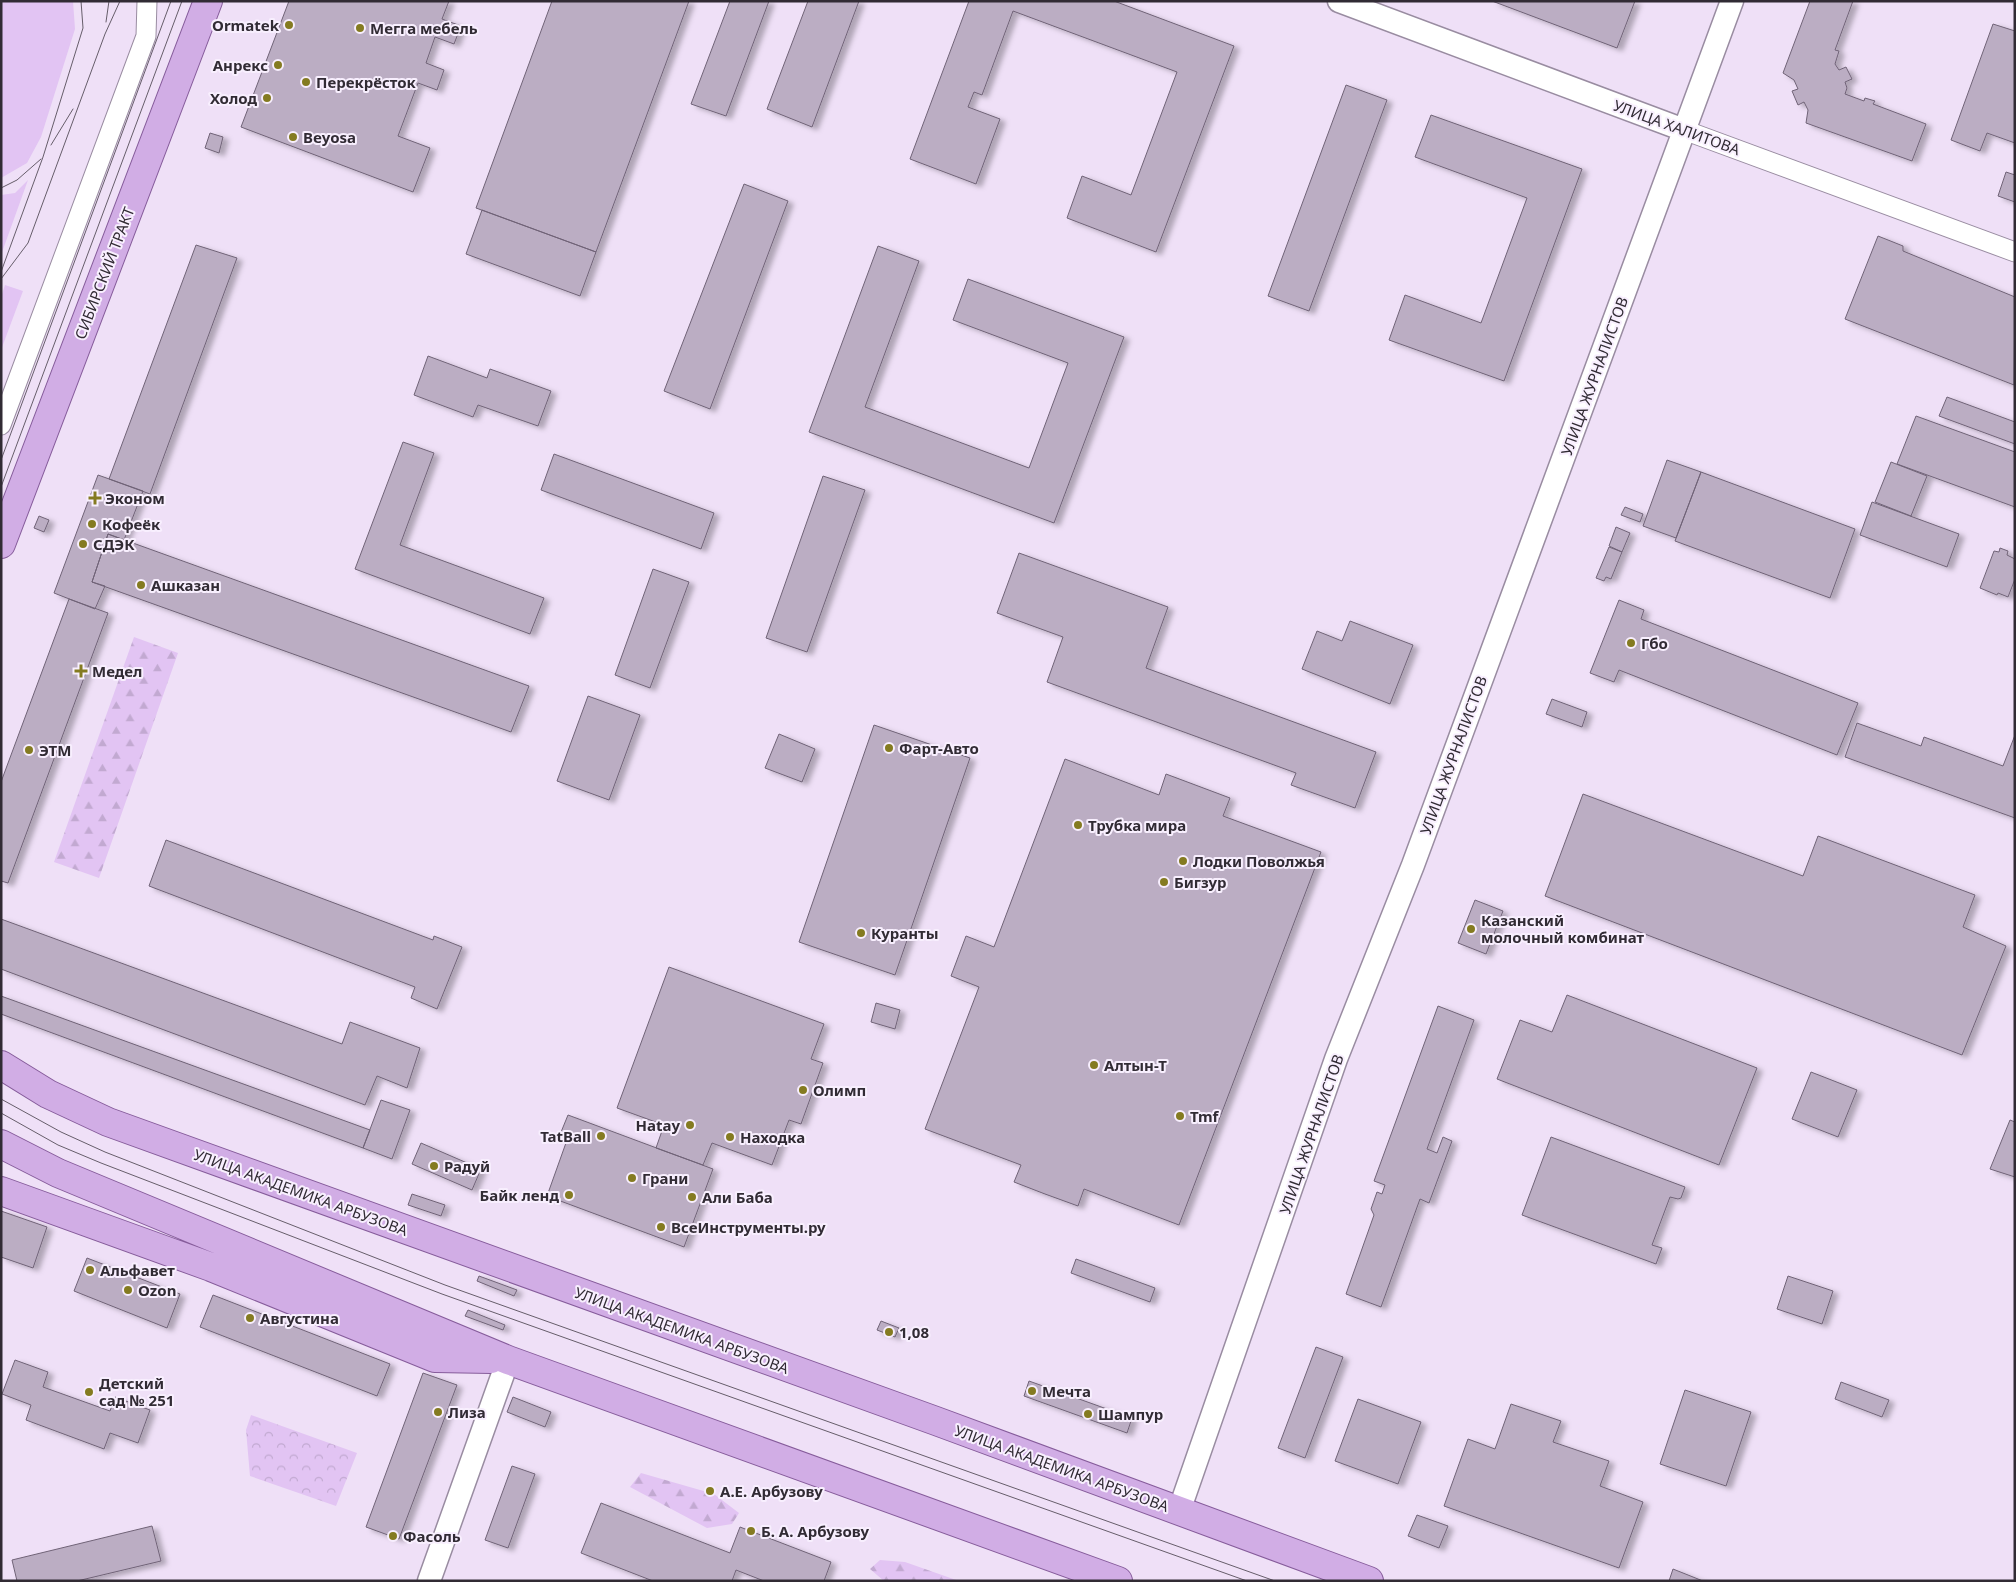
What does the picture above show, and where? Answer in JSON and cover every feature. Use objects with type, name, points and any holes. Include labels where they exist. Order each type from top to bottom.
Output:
[{"type":"main road","name":"СИБИРСКИЙ ТРАКТ","points":[[1,544],[208,1]]},
{"type":"main road","name":"УЛИЦА АКАДЕМИКА АРБУЗОВА","points":[[1,1065],[48,1094],[108,1122],[1369,1581]]},
{"type":"main road","points":[[1,1144],[58,1173],[508,1360],[1118,1581]]},
{"type":"main road","points":[[1,1191],[211,1267],[435,1358],[508,1360]]},
{"type":"street","points":[[1,425],[146,36],[147,1]]},
{"type":"street","name":"УЛИЦА ХАЛИТОВА","points":[[1339,1],[2015,252]]},
{"type":"street","name":"УЛИЦА ЖУРНАЛИСТОВ","points":[[1179,1511],[1336,1059],[1413,865],[1732,1]]},
{"type":"street","points":[[429,1581],[508,1360]]},
{"type":"green space","points":[[1,1],[73,1],[75,29],[41,137],[27,163],[1,178]]},
{"type":"green space","points":[[28,180],[1,255],[1,195],[15,193]]},
{"type":"green space","points":[[5,285],[23,291],[1,350],[1,297]]},
{"type":"green space","points":[[134,637],[178,653],[99,878],[54,862]]},
{"type":"green space","points":[[251,1415],[357,1453],[336,1506],[250,1476],[246,1430]]},
{"type":"green space","points":[[641,1473],[714,1494],[739,1513],[732,1524],[707,1528],[630,1487]]},
{"type":"green space","points":[[880,1560],[905,1562],[959,1581],[884,1581],[870,1569]]},
{"type":"building","points":[[289,1],[449,1],[442,19],[461,26],[454,44],[435,37],[426,63],[444,70],[437,90],[418,83],[398,136],[430,148],[413,192],[241,127]]},
{"type":"building","points":[[552,1],[689,1],[596,252],[476,208]]},
{"type":"building","points":[[730,1],[769,1],[726,116],[691,104]]},
{"type":"building","points":[[808,1],[859,1],[812,127],[767,109]]},
{"type":"building","points":[[969,1],[1114,1],[1234,46],[1156,252],[1067,218],[1082,176],[1131,195],[1177,72],[1013,11],[982,95],[974,92],[968,107],[1000,119],[976,184],[910,159]]},
{"type":"building","points":[[1492,1],[1635,1],[1617,48]]},
{"type":"building","points":[[1810,1],[1853,1],[1835,50],[1839,51],[1835,64],[1839,70],[1846,67],[1852,79],[1845,82],[1847,88],[1845,94],[1864,101],[1865,98],[1875,101],[1873,104],[1926,124],[1912,161],[1806,123],[1808,110],[1804,102],[1798,105],[1792,91],[1798,89],[1794,80],[1783,73]]},
{"type":"building","points":[[1993,24],[2015,31],[2015,143],[1987,133],[1980,151],[1951,140]]},
{"type":"building","points":[[1346,85],[1387,100],[1309,311],[1268,296]]},
{"type":"building","points":[[1431,115],[1582,169],[1504,381],[1389,340],[1405,295],[1481,323],[1527,198],[1415,157]]},
{"type":"building","points":[[210,133],[223,137],[219,153],[205,148]]},
{"type":"building","points":[[2006,172],[2015,175],[2015,202],[1998,196]]},
{"type":"building","points":[[744,184],[788,201],[710,409],[664,391]]},
{"type":"building","points":[[482,210],[596,252],[580,296],[466,254]]},
{"type":"building","points":[[1878,236],[1903,246],[1903,251],[2015,297],[2014,385],[1845,319]]},
{"type":"building","points":[[196,245],[237,258],[150,494],[109,479]]},
{"type":"building","points":[[878,246],[919,261],[865,407],[1029,468],[1068,363],[953,320],[968,279],[1124,337],[1054,523],[809,432]]},
{"type":"building","points":[[428,356],[487,378],[490,369],[551,391],[538,426],[478,405],[473,417],[414,395]]},
{"type":"building","points":[[1947,397],[2015,422],[2015,444],[1939,416]]},
{"type":"building","points":[[1916,416],[2015,452],[2015,507],[1897,464]]},
{"type":"building","points":[[403,442],[434,453],[400,545],[544,598],[530,634],[355,569]]},
{"type":"building","points":[[554,454],[714,513],[701,549],[541,490]]},
{"type":"building","points":[[1667,460],[1701,472],[1676,538],[1643,526]]},
{"type":"building","points":[[1891,462],[1927,476],[1911,516],[1875,502]]},
{"type":"building","points":[[1701,472],[1855,529],[1830,598],[1675,541]]},
{"type":"building","points":[[98,475],[143,491],[124,540],[108,534],[92,582],[105,586],[95,609],[54,593]]},
{"type":"building","points":[[823,476],[865,490],[807,652],[766,638]]},
{"type":"building","points":[[1872,502],[1959,534],[1947,567],[1860,535]]},
{"type":"building","points":[[1625,507],[1643,514],[1640,522],[1621,515]]},
{"type":"building","points":[[39,516],[49,520],[44,532],[34,528]]},
{"type":"building","points":[[1616,527],[1630,533],[1622,552],[1609,546]]},
{"type":"building","points":[[108,534],[529,686],[511,732],[92,582]]},
{"type":"building","points":[[1609,547],[1622,552],[1611,579],[1606,577],[1604,581],[1596,578]]},
{"type":"building","points":[[2000,548],[2008,551],[2007,555],[2015,559],[2015,579],[2008,597],[1980,588],[1994,551],[1999,552]]},
{"type":"building","points":[[1019,553],[1168,607],[1146,668],[1376,752],[1355,808],[1291,785],[1296,773],[1047,682],[1063,637],[997,613]]},
{"type":"building","points":[[653,569],[689,582],[650,688],[615,675]]},
{"type":"building","points":[[69,599],[108,613],[8,883],[1,881],[1,782]]},
{"type":"building","points":[[1619,600],[1644,610],[1641,619],[1858,703],[1837,755],[1619,670],[1614,682],[1590,673]]},
{"type":"building","points":[[1350,621],[1413,645],[1390,704],[1302,669],[1317,631],[1342,641]]},
{"type":"building","points":[[588,696],[640,715],[609,800],[557,781]]},
{"type":"building","points":[[1552,699],[1587,712],[1582,727],[1546,714]]},
{"type":"building","points":[[1857,723],[1921,746],[1924,737],[2003,766],[2015,735],[2015,818],[1845,757]]},
{"type":"building","points":[[874,725],[970,758],[895,975],[799,942]]},
{"type":"building","points":[[779,734],[815,749],[802,782],[765,768]]},
{"type":"building","points":[[1065,759],[1159,795],[1166,774],[1230,798],[1223,816],[1321,852],[1179,1225],[1084,1189],[1078,1206],[1045,1194],[1014,1182],[1021,1165],[925,1129],[979,987],[951,976],[966,936],[994,947]]},
{"type":"building","points":[[1583,794],[1803,876],[1818,836],[1975,895],[1963,927],[2006,946],[1962,1055],[1545,896]]},
{"type":"building","points":[[166,840],[433,940],[434,936],[462,947],[437,1009],[411,998],[415,987],[149,886]]},
{"type":"building","points":[[1475,900],[1503,911],[1486,954],[1458,943]]},
{"type":"building","points":[[1,919],[342,1044],[350,1022],[420,1048],[407,1088],[377,1076],[365,1105],[1,969]]},
{"type":"building","points":[[669,967],[824,1024],[811,1059],[823,1063],[801,1124],[789,1120],[772,1165],[712,1143],[703,1165],[656,1148],[664,1125],[617,1108]]},
{"type":"building","points":[[1567,995],[1757,1068],[1719,1165],[1497,1079],[1520,1020],[1552,1032]]},
{"type":"building","points":[[1,996],[370,1130],[363,1148],[1,1014]]},
{"type":"building","points":[[876,1003],[900,1010],[895,1029],[871,1022]]},
{"type":"building","points":[[1438,1006],[1474,1020],[1427,1149],[1437,1153],[1443,1137],[1452,1141],[1429,1203],[1420,1199],[1381,1307],[1346,1294],[1374,1215],[1371,1209],[1377,1192],[1382,1194],[1385,1185],[1374,1181]]},
{"type":"building","points":[[1811,1072],[1857,1090],[1838,1137],[1792,1119]]},
{"type":"building","points":[[381,1100],[410,1110],[392,1159],[363,1148]]},
{"type":"building","name":"Грани","points":[[568,1115],[713,1169],[684,1247],[547,1196],[567,1140],[559,1137]]},
{"type":"building","points":[[2010,1120],[2015,1122],[2015,1177],[1990,1169]]},
{"type":"building","points":[[1551,1137],[1685,1187],[1681,1198],[1670,1197],[1652,1245],[1662,1248],[1656,1264],[1522,1215]]},
{"type":"building","points":[[421,1143],[481,1169],[472,1190],[412,1164]]},
{"type":"building","points":[[412,1194],[445,1205],[441,1216],[408,1205]]},
{"type":"building","points":[[1,1211],[47,1227],[33,1268],[1,1257]]},
{"type":"building","points":[[87,1258],[180,1294],[167,1328],[74,1291]]},
{"type":"building","points":[[1076,1259],[1155,1288],[1150,1302],[1071,1273]]},
{"type":"building","points":[[479,1276],[517,1290],[514,1296],[477,1281]]},
{"type":"building","points":[[1788,1276],[1833,1291],[1822,1324],[1777,1309]]},
{"type":"building","points":[[213,1295],[390,1364],[377,1396],[200,1327]]},
{"type":"building","points":[[468,1310],[505,1325],[503,1330],[465,1316]]},
{"type":"building","points":[[881,1321],[899,1328],[895,1337],[877,1330]]},
{"type":"building","points":[[1316,1347],[1343,1357],[1305,1458],[1278,1448]]},
{"type":"building","points":[[15,1360],[48,1372],[43,1387],[110,1411],[115,1397],[150,1410],[138,1443],[110,1433],[104,1449],[26,1420],[31,1405],[2,1394]]},
{"type":"building","points":[[423,1373],[457,1385],[399,1539],[366,1527]]},
{"type":"building","points":[[1029,1381],[1132,1418],[1127,1433],[1024,1396]]},
{"type":"building","points":[[1841,1382],[1889,1400],[1882,1417],[1835,1399]]},
{"type":"building","points":[[1685,1390],[1751,1412],[1726,1486],[1660,1464]]},
{"type":"building","points":[[513,1397],[551,1412],[545,1427],[507,1412]]},
{"type":"building","points":[[1358,1399],[1421,1422],[1398,1484],[1335,1461]]},
{"type":"building","points":[[1511,1404],[1561,1421],[1553,1442],[1609,1461],[1600,1486],[1643,1502],[1619,1568],[1444,1506],[1468,1439],[1495,1449]]},
{"type":"building","points":[[512,1466],[535,1474],[508,1548],[485,1540]]},
{"type":"building","points":[[601,1503],[730,1553],[740,1527],[831,1562],[824,1581],[764,1581],[736,1570],[732,1581],[653,1581],[581,1553]]},
{"type":"building","points":[[1417,1515],[1448,1526],[1439,1548],[1408,1536]]},
{"type":"building","points":[[152,1526],[161,1561],[77,1581],[17,1581],[12,1560]]},
{"type":"building","points":[[1673,1569],[1703,1581],[1669,1581]]},
{"type":"tram line","points":[[1,272],[43,157],[83,28],[81,1]]},
{"type":"tram line","points":[[106,22],[109,1]]},
{"type":"tram line","points":[[1,279],[28,243],[105,34],[120,1]]},
{"type":"tram line","points":[[1,460],[171,1]]},
{"type":"tram line","points":[[1,487],[182,1]]},
{"type":"tram line","points":[[51,145],[73,109]]},
{"type":"tram line","points":[[1,188],[17,180],[41,159]]},
{"type":"tram line","points":[[1,1099],[61,1132],[105,1152],[445,1285],[1275,1581]]},
{"type":"tram line","points":[[1,1113],[58,1145],[101,1163],[442,1294],[1247,1581]]},
{"type":"place","name":"Ormatek","points":[[289,25]]},
{"type":"place","name":"Мегга мебель","points":[[360,28]]},
{"type":"place","name":"Анрекс","points":[[278,65]]},
{"type":"place","name":"Перекрёсток","points":[[306,82]]},
{"type":"place","name":"Холод","points":[[267,98]]},
{"type":"place","name":"Beyosa","points":[[293,137]]},
{"type":"place","name":"Эконом","points":[[95,498]]},
{"type":"place","name":"Кофеёк","points":[[92,524]]},
{"type":"place","name":"СДЭК","points":[[83,544]]},
{"type":"place","name":"Ашказан","points":[[141,585]]},
{"type":"place","name":"Гбо","points":[[1631,643]]},
{"type":"place","name":"Медел","points":[[81,671]]},
{"type":"place","name":"Фарт-Авто","points":[[889,748]]},
{"type":"place","name":"ЭТМ","points":[[29,750]]},
{"type":"place","name":"Трубка мира","points":[[1078,825]]},
{"type":"place","name":"Лодки Поволжья","points":[[1183,861]]},
{"type":"place","name":"Бигзур","points":[[1164,882]]},
{"type":"place","name":"Казанский молочный комбинат","points":[[1471,929]]},
{"type":"place","name":"Куранты","points":[[861,933]]},
{"type":"place","name":"Алтын-Т","points":[[1094,1065]]},
{"type":"place","name":"Олимп","points":[[803,1090]]},
{"type":"place","name":"Tmf","points":[[1180,1116]]},
{"type":"place","name":"Hatay","points":[[690,1125]]},
{"type":"place","name":"TatBall","points":[[601,1136]]},
{"type":"place","name":"Находка","points":[[730,1137]]},
{"type":"place","name":"Радуй","points":[[434,1166]]},
{"type":"place","name":"Грани","points":[[632,1178]]},
{"type":"place","name":"Байк ленд","points":[[569,1195]]},
{"type":"place","name":"Али Баба","points":[[692,1197]]},
{"type":"place","name":"ВсеИнструменты.ру","points":[[661,1227]]},
{"type":"place","name":"Альфавет","points":[[90,1270]]},
{"type":"place","name":"Ozon","points":[[128,1290]]},
{"type":"place","name":"Августина","points":[[250,1318]]},
{"type":"place","name":"1,08","points":[[889,1332]]},
{"type":"place","name":"Мечта","points":[[1032,1391]]},
{"type":"place","name":"Детский сад № 251","points":[[89,1392]]},
{"type":"place","name":"Лиза","points":[[438,1412]]},
{"type":"place","name":"Шампур","points":[[1088,1414]]},
{"type":"place","name":"А.Е. Арбузову","points":[[710,1491]]},
{"type":"place","name":"Б. А. Арбузову","points":[[751,1531]]},
{"type":"place","name":"Фасоль","points":[[393,1536]]}]
